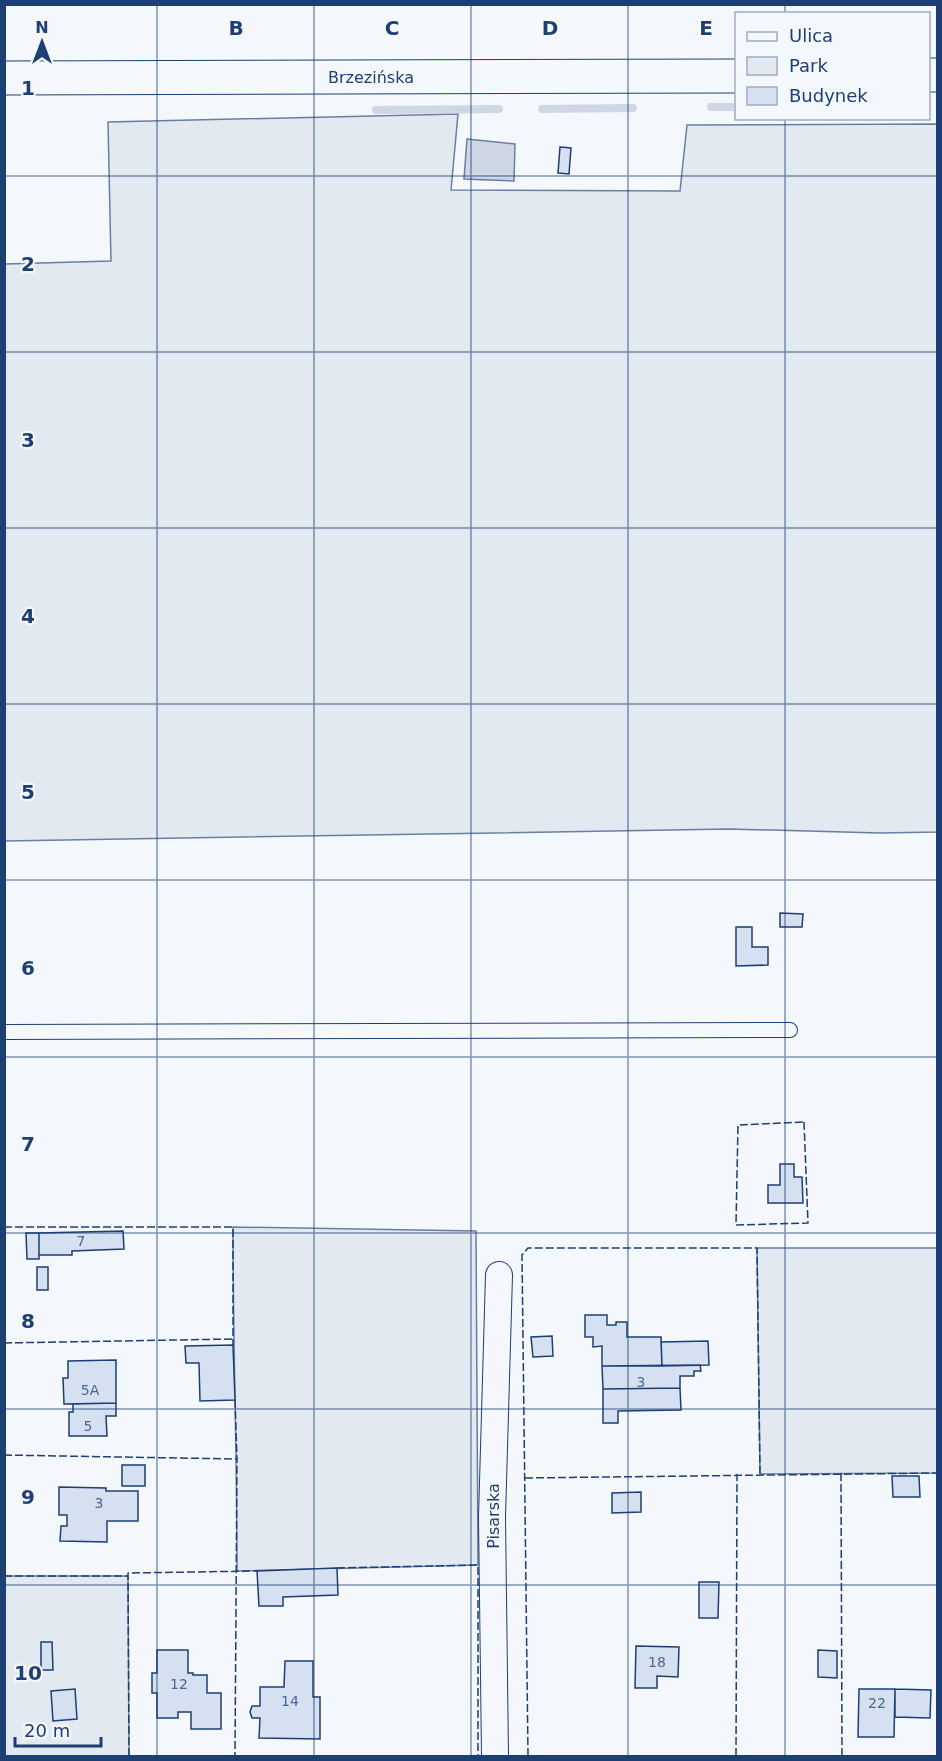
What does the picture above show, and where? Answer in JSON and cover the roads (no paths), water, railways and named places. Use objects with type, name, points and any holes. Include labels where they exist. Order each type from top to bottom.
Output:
[{"type":"main road","name":"Brzezińska","points":[[4,78],[735,76]]},
{"type":"street","name":"Pisarska","points":[[495,1756],[492,1517],[499,1275]]},
{"type":"lane","points":[[4,1032],[790,1030]]},
{"type":"waterway","points":[[711,107],[735,107]]},
{"type":"waterway","points":[[542,109],[633,108]]},
{"type":"waterway","points":[[376,110],[499,109]]}]
